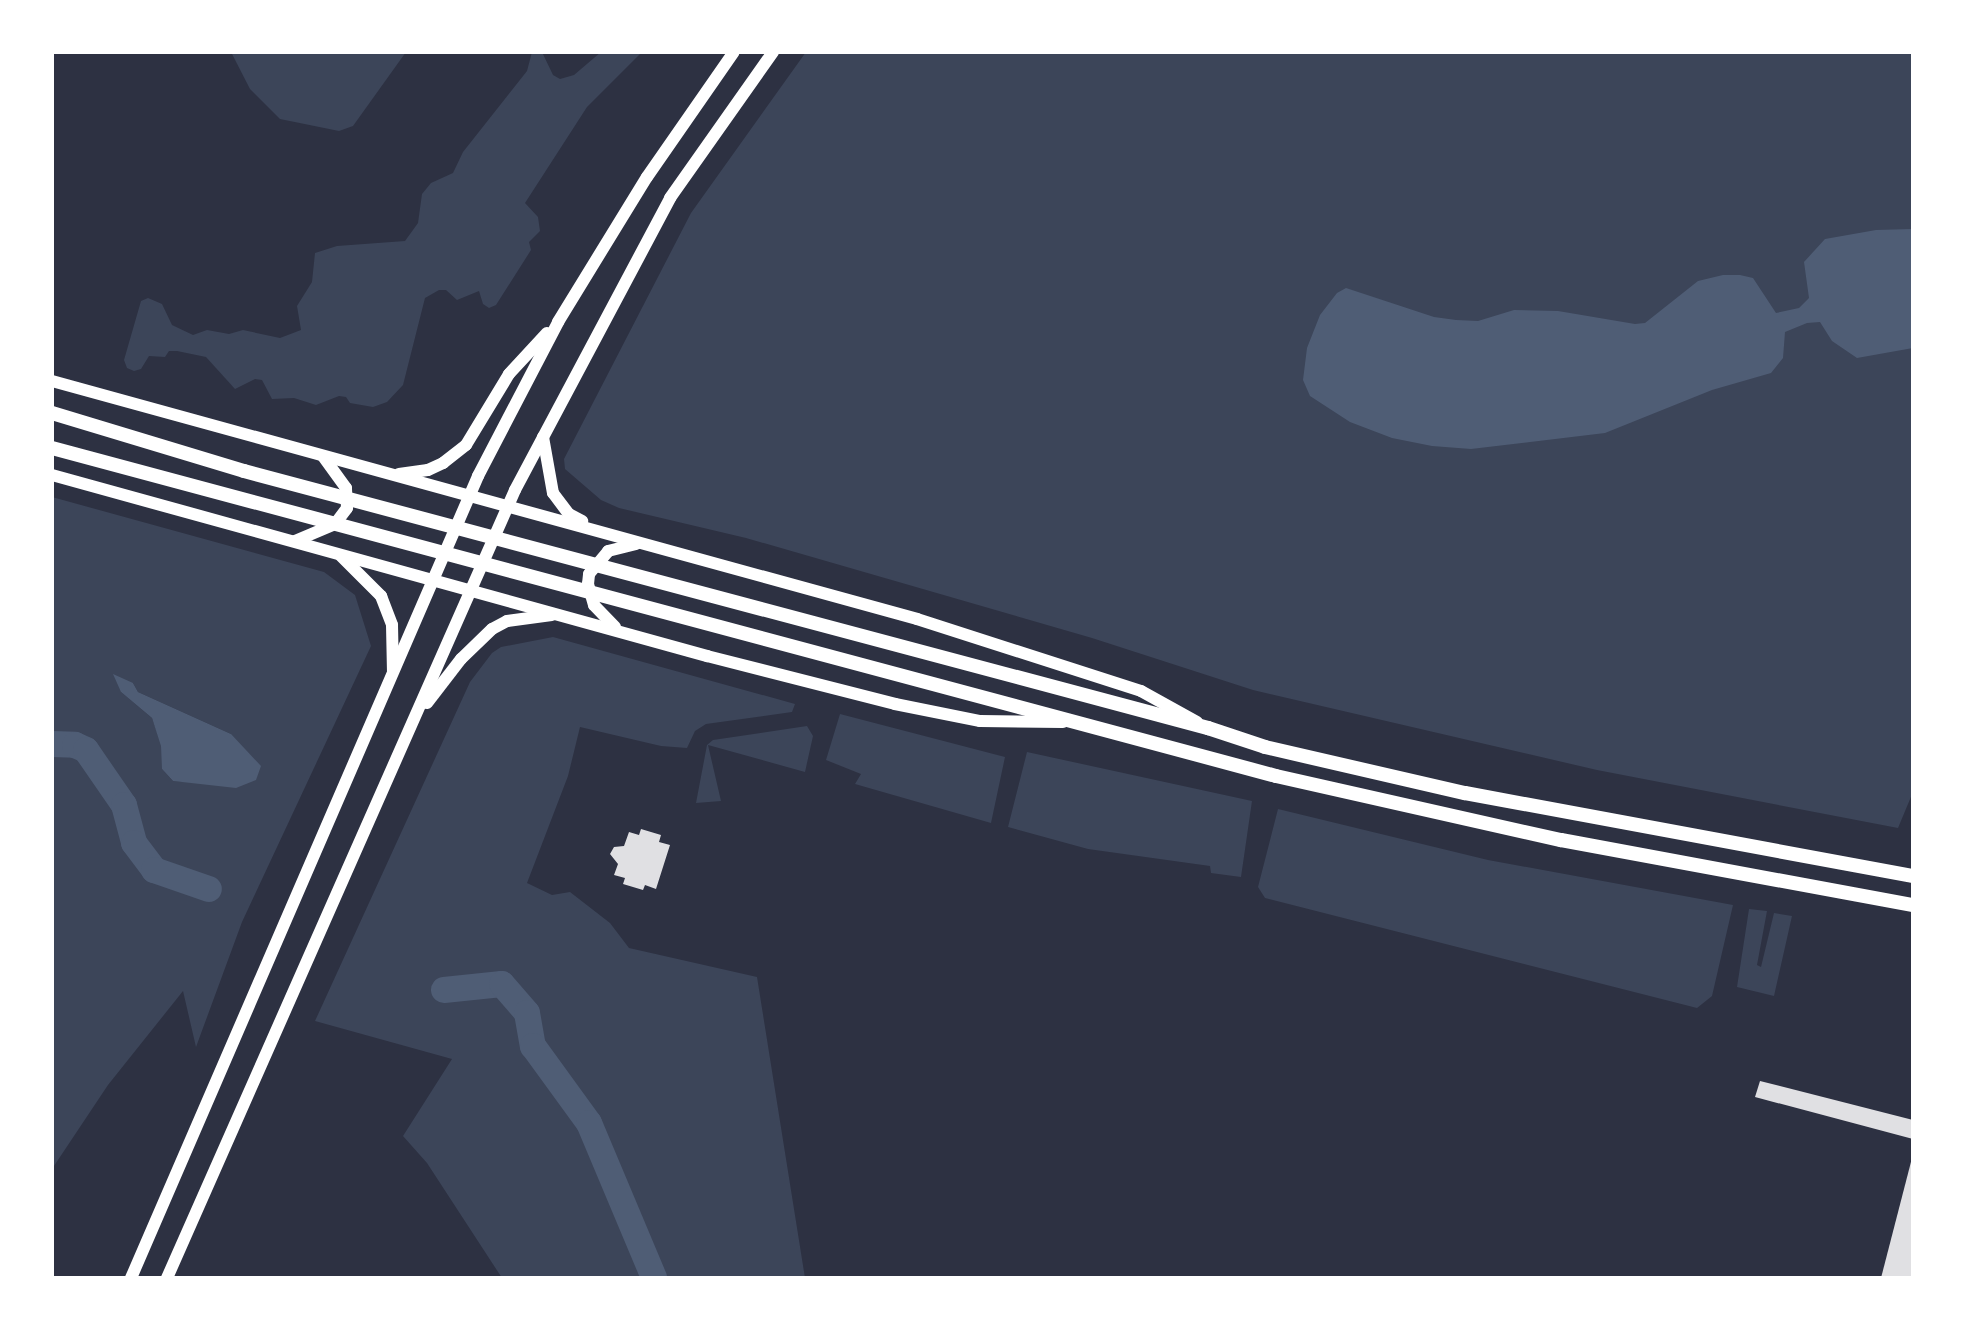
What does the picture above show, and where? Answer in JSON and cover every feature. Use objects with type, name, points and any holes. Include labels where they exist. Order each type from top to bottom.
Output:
[{"type":"main road","points":[[131,1278],[468,498],[558,322],[647,177],[734,52]]},
{"type":"main road","points":[[167,1278],[507,508],[670,198],[773,52]]},
{"type":"main road","points":[[396,474],[435,467],[466,445],[509,374],[558,322]]},
{"type":"main road","points":[[52,381],[396,474],[468,498],[917,619],[1141,691],[1208,728]]},
{"type":"main road","points":[[52,413],[244,471],[1208,728],[1265,747],[1465,793],[1913,876]]},
{"type":"main road","points":[[543,437],[546,468],[559,502],[569,514],[610,534]]},
{"type":"main road","points":[[52,448],[1276,776],[1461,818],[1913,905]]},
{"type":"main road","points":[[293,542],[335,524],[347,508],[346,488],[322,456]]},
{"type":"main road","points":[[52,475],[821,685],[980,721],[1074,722]]},
{"type":"main road","points":[[618,629],[594,605],[588,584],[589,574],[608,551],[643,543]]},
{"type":"main road","points":[[336,551],[381,596],[392,625],[393,677]]},
{"type":"main road","points":[[415,718],[461,659],[492,629],[507,621],[560,614]]},
{"type":"shaded area","points":[[231,52],[406,52],[353,126],[339,131],[280,119],[250,89]]},
{"type":"shaded area","points":[[532,52],[542,52],[553,75],[560,79],[574,75],[601,52],[642,52],[587,107],[525,203],[538,217],[540,231],[529,242],[531,250],[496,305],[489,308],[483,304],[479,291],[457,300],[446,290],[439,290],[425,298],[403,385],[387,402],[373,407],[350,403],[346,397],[339,396],[316,405],[294,398],[272,399],[262,380],[255,379],[235,389],[206,357],[177,351],[169,351],[165,357],[149,356],[141,369],[134,371],[127,368],[124,360],[141,301],[148,298],[162,304],[172,325],[193,335],[207,330],[229,334],[243,330],[280,338],[301,330],[297,306],[312,282],[315,253],[337,246],[405,241],[418,223],[422,194],[431,183],[453,173],[463,152],[527,71]]},
{"type":"shaded area","points":[[806,52],[1913,52],[1913,792],[1898,828],[1597,770],[1253,690],[1092,638],[746,538],[619,508],[601,500],[565,469],[564,459],[691,213]]},
{"type":"shaded area","points":[[1913,229],[1913,348],[1857,358],[1832,341],[1820,322],[1807,323],[1785,332],[1783,358],[1771,373],[1712,390],[1605,433],[1471,449],[1432,446],[1392,438],[1350,422],[1310,396],[1303,380],[1307,348],[1320,315],[1337,293],[1346,288],[1434,317],[1456,320],[1478,321],[1514,310],[1558,311],[1635,324],[1645,323],[1698,281],[1723,275],[1740,275],[1753,278],[1776,313],[1799,308],[1809,298],[1804,262],[1825,239],[1876,230]]},
{"type":"shaded area","points":[[52,497],[324,572],[355,595],[371,646],[242,922],[196,1047],[183,991],[108,1085],[52,1169]],"holes":[[[133,683],[138,692],[231,734],[204,783],[173,781],[162,769],[162,746],[152,718],[121,692]]]},
{"type":"shaded area","points":[[553,637],[795,704],[792,712],[706,724],[695,731],[687,748],[661,746],[580,727],[568,776],[527,883],[552,895],[570,892],[610,923],[629,948],[757,977],[805,1278],[502,1278],[427,1163],[403,1136],[452,1059],[315,1021],[470,682],[492,653],[501,647]]},
{"type":"shaded area","points":[[113,674],[133,683],[138,692],[231,734],[261,766],[256,780],[236,788],[173,781],[162,769],[161,746],[152,718],[121,692]]},
{"type":"shaded area","points":[[840,714],[1005,757],[991,823],[855,784],[861,774],[826,760]]},
{"type":"shaded area","points":[[807,726],[813,736],[805,772],[708,745],[721,801],[696,803],[707,745],[713,740]]},
{"type":"shaded area","points":[[1027,752],[1252,801],[1241,877],[1211,873],[1210,866],[1088,849],[1008,827]]},
{"type":"shaded area","points":[[1278,809],[1488,860],[1733,905],[1712,996],[1697,1008],[1265,898],[1258,887]]},
{"type":"shaded area","points":[[1749,909],[1767,911],[1757,965],[1761,967],[1774,913],[1792,916],[1774,996],[1737,987]]},
{"type":"building","points":[[641,829],[661,835],[659,842],[670,845],[656,889],[645,885],[643,890],[623,884],[625,878],[614,875],[618,864],[610,854],[614,847],[624,846],[629,832],[639,835]]},
{"type":"building","points":[[1760,1081],[1913,1120],[1913,1139],[1755,1097]]},
{"type":"building","points":[[1912,1158],[1913,1278],[1881,1278]]},
{"type":"waterway","points":[[52,744],[75,745],[86,750],[124,805],[134,843],[154,870],[209,889]]},
{"type":"waterway","points":[[444,990],[502,984],[527,1013],[533,1046],[589,1123],[654,1278]]}]
